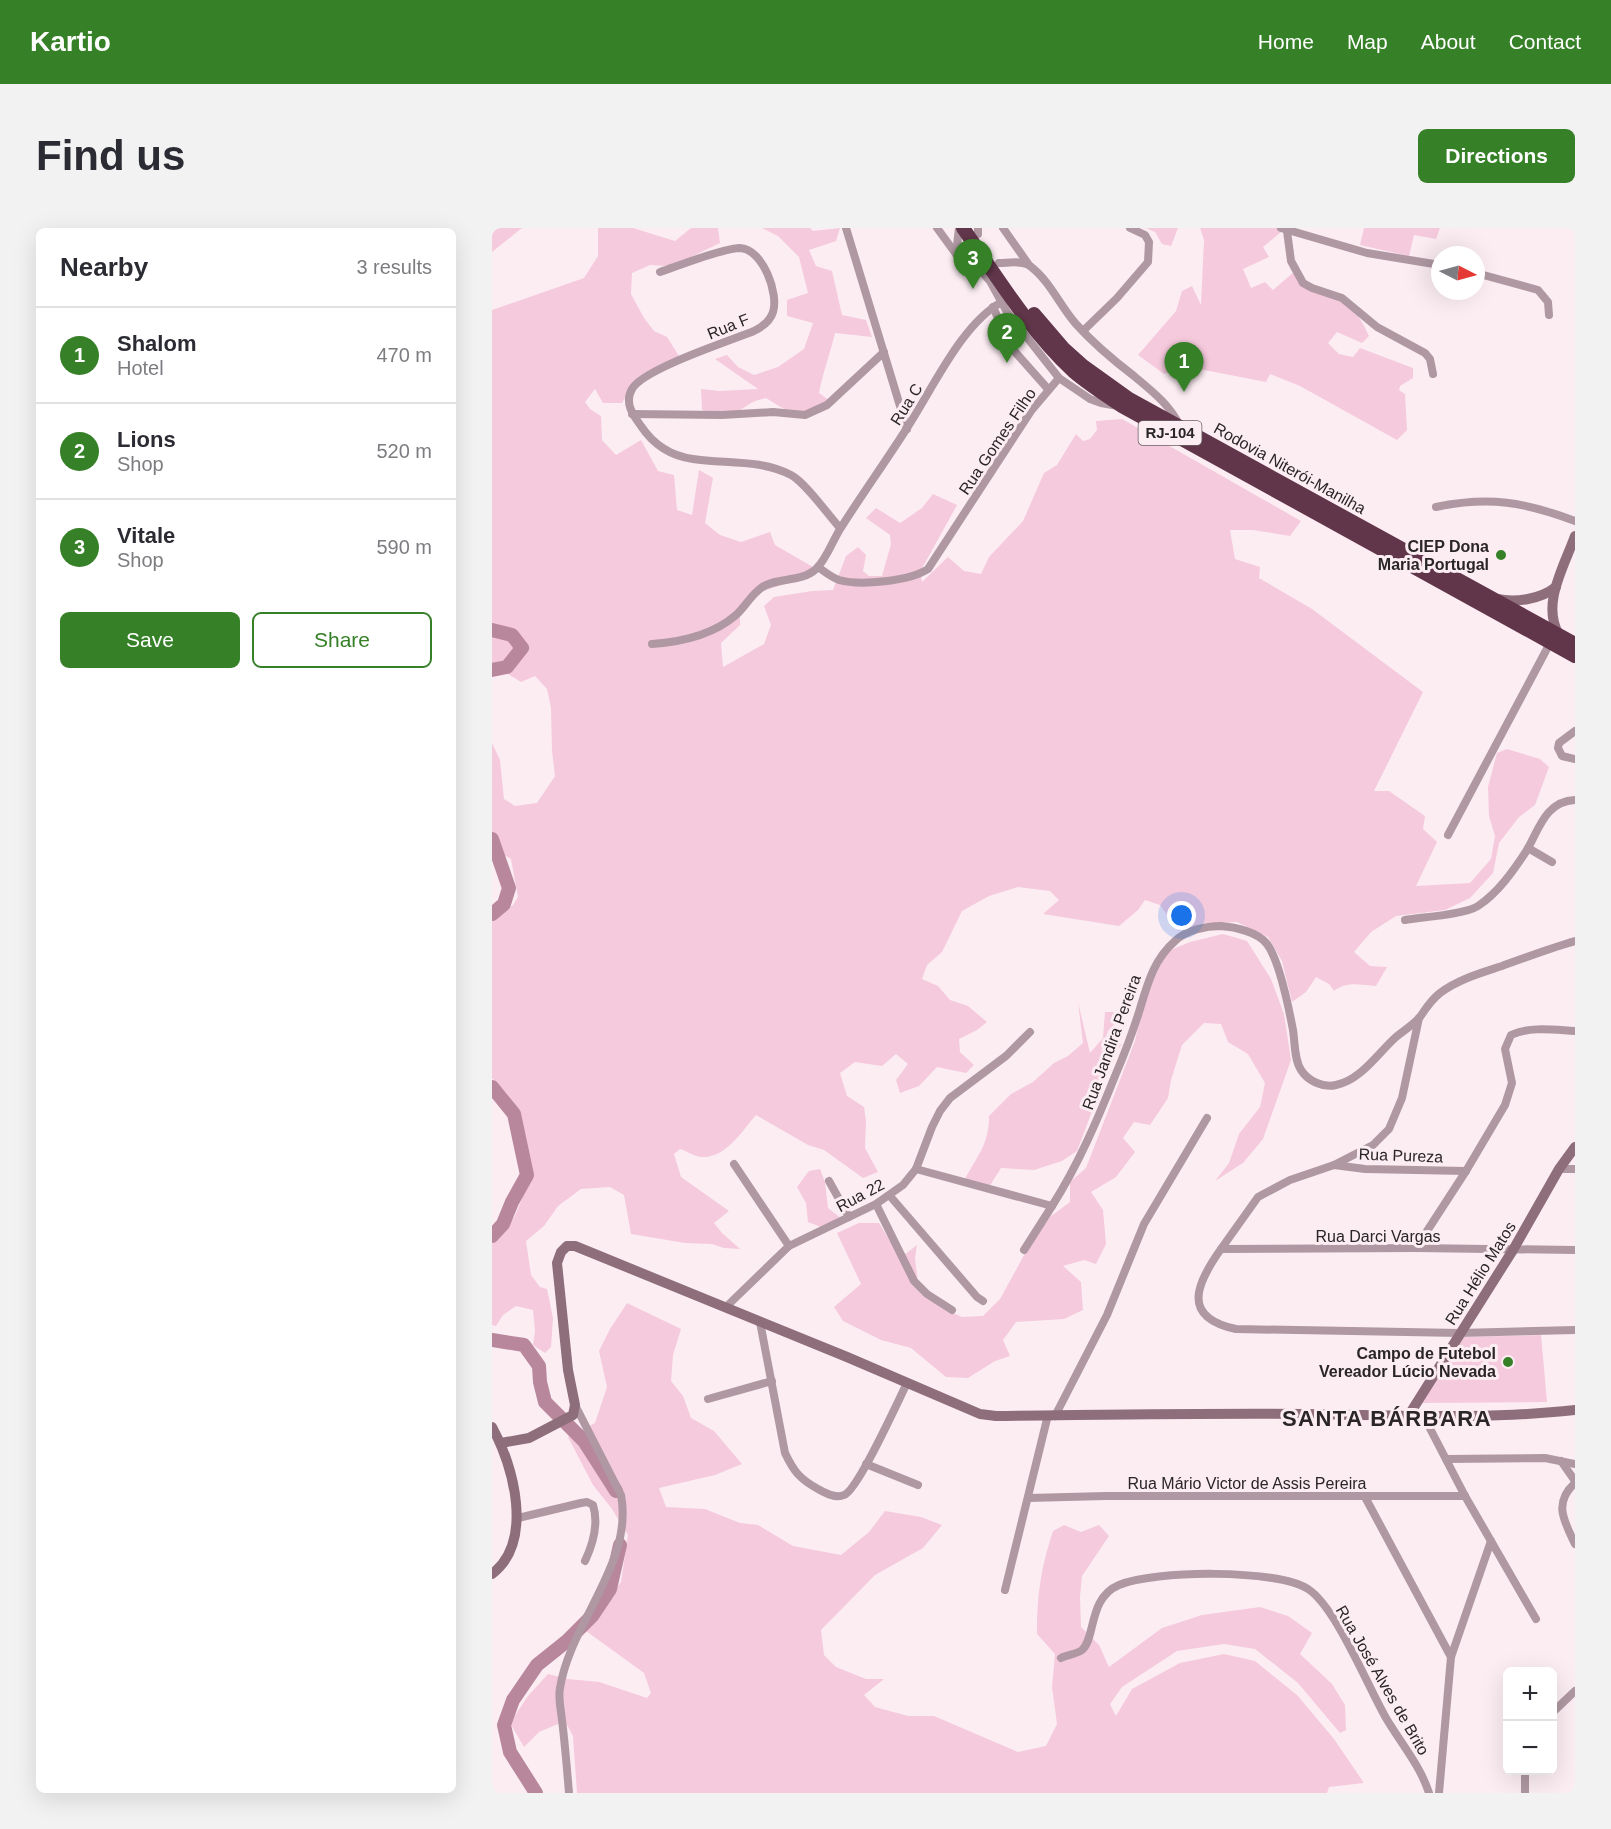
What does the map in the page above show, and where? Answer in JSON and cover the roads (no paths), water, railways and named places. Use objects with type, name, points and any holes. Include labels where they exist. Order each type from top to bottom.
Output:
[{"type":"highway","name":"Rodovia Niterói-Manilha","points":[[961,228],[1043,340],[1074,371],[1122,406],[1555,639],[1575,644]]},
{"type":"highway","name":"Rodovia Niterói-Manilha","points":[[977,230],[995,274],[1028,307],[1064,349],[1083,366],[1129,399],[1488,597],[1555,639],[1575,656]]},
{"type":"highway","points":[[1042,357],[1043,340]]},
{"type":"street","points":[[846,228],[907,429]]},
{"type":"street","points":[[937,228],[963,262],[982,272],[995,274],[1022,263],[1029,265]]},
{"type":"street","points":[[956,254],[961,228]]},
{"type":"street","points":[[1003,228],[1029,265],[1083,332],[1158,395],[1170,408],[1182,428]]},
{"type":"street","points":[[1083,332],[1148,262],[1149,242],[1145,235],[1130,228]]},
{"type":"street","points":[[1431,264],[1367,253],[1284,230],[1291,261],[1303,283],[1342,298],[1377,327],[1425,353],[1430,359],[1433,374]]},
{"type":"street","name":"Rua F","points":[[632,414],[628,405],[629,395],[632,387],[641,379],[685,358],[754,331],[763,326],[774,311],[773,296],[762,261],[753,252],[744,249],[719,253],[660,272]]},
{"type":"street","points":[[995,274],[1007,312],[1059,378],[1090,399],[1122,406]]},
{"type":"street","points":[[1485,275],[1538,290],[1548,302],[1549,315]]},
{"type":"street","name":"Rua C","points":[[818,567],[840,528],[907,429],[965,336],[979,318],[1002,302]]},
{"type":"street","points":[[993,307],[1016,353],[1048,389]]},
{"type":"street","points":[[632,414],[657,412],[722,415],[773,412],[805,415],[827,405],[884,352]]},
{"type":"street","name":"Rua Gomes Filho","points":[[818,567],[832,578],[852,582],[907,579],[928,569],[1031,411],[1059,378]]},
{"type":"street","points":[[632,414],[648,437],[671,453],[692,459],[733,462],[777,470],[793,476],[840,528]]},
{"type":"street","points":[[1436,507],[1485,501],[1510,502],[1548,511],[1575,521]]},
{"type":"street","points":[[1448,835],[1555,639],[1551,609],[1556,586],[1575,536]]},
{"type":"street","points":[[652,644],[690,639],[720,626],[739,612],[763,586],[796,579],[818,567]]},
{"type":"street","points":[[1488,597],[1500,600],[1521,600],[1542,595],[1556,586]]},
{"type":"street","points":[[1575,731],[1559,743],[1558,748],[1562,756],[1575,759]]},
{"type":"street","points":[[1405,920],[1476,908],[1508,877],[1548,813],[1566,800],[1575,800]]},
{"type":"street","points":[[1528,848],[1552,862]]},
{"type":"street","name":"Rua Jandira Pereira","points":[[1024,1250],[1052,1206],[1085,1146],[1115,1077],[1136,1021],[1149,976],[1159,959],[1182,935],[1210,926],[1232,926],[1266,943],[1275,962],[1286,1000],[1301,1070],[1311,1080],[1321,1085],[1337,1085],[1361,1072],[1419,1018],[1426,1006],[1455,984],[1575,940]]},
{"type":"street","points":[[1419,1018],[1402,1098],[1389,1129],[1372,1145],[1334,1166],[1290,1180],[1258,1197],[1200,1283],[1199,1298],[1202,1311],[1211,1320],[1236,1329],[1460,1333],[1575,1330]]},
{"type":"street","points":[[1416,1248],[1466,1170],[1509,1094],[1512,1083],[1505,1049],[1511,1035],[1519,1031],[1575,1031]]},
{"type":"street","name":"Rua 22","points":[[726,1307],[789,1246],[876,1204],[903,1185],[916,1169],[932,1127],[950,1098],[1006,1056],[1030,1032]]},
{"type":"street","points":[[1005,1590],[1051,1415],[1107,1315],[1143,1224],[1207,1118]]},
{"type":"street","name":"Rua Hélio Matos","points":[[1409,1415],[1513,1250],[1559,1169],[1575,1147]]},
{"type":"street","points":[[734,1164],[789,1246]]},
{"type":"street","name":"Rua Pureza","points":[[1334,1166],[1365,1169],[1466,1170]]},
{"type":"street","points":[[916,1169],[1052,1206]]},
{"type":"street","points":[[1559,1169],[1575,1169]]},
{"type":"street","points":[[829,1181],[849,1217]]},
{"type":"street","points":[[890,1196],[977,1297],[983,1301]]},
{"type":"street","points":[[876,1204],[914,1281],[927,1294],[952,1310]]},
{"type":"street","points":[[569,1793],[559,1690],[569,1653],[617,1549],[624,1511],[621,1495],[568,1416],[568,1370],[557,1263],[561,1252],[567,1246],[588,1250],[980,1414],[996,1416],[1210,1413],[1423,1415],[1548,1413],[1575,1410]]},
{"type":"street","name":"Rua Darci Vargas","points":[[1221,1249],[1575,1250]]},
{"type":"street","points":[[760,1322],[785,1453],[791,1467],[801,1480],[825,1493],[845,1495],[859,1480],[907,1383]]},
{"type":"street","points":[[708,1399],[772,1381]]},
{"type":"street","points":[[1423,1415],[1536,1619]]},
{"type":"street","points":[[501,1443],[529,1438],[568,1416]]},
{"type":"street","points":[[492,1427],[501,1443],[513,1483],[518,1518],[516,1533],[506,1557],[492,1574]]},
{"type":"street","points":[[1446,1459],[1545,1458],[1575,1464]]},
{"type":"street","points":[[1561,1461],[1575,1482],[1567,1491],[1562,1510],[1564,1521],[1575,1544]]},
{"type":"street","points":[[866,1464],[918,1485]]},
{"type":"street","name":"Rua Mário Victor de Assis Pereira","points":[[1028,1498],[1466,1496]]},
{"type":"street","points":[[1365,1497],[1451,1658]]},
{"type":"street","points":[[518,1518],[580,1503],[587,1502],[593,1505],[596,1521],[595,1533],[585,1561]]},
{"type":"street","points":[[1439,1793],[1451,1658],[1491,1541]]},
{"type":"street","name":"Rua José Alves de Brito","points":[[1060,1658],[1082,1650],[1086,1644],[1093,1616],[1102,1599],[1117,1586],[1138,1579],[1243,1575],[1273,1578],[1308,1588],[1327,1608],[1385,1716],[1416,1766],[1428,1793]]},
{"type":"street","points":[[1557,1708],[1575,1690]]},
{"type":"street","points":[[1525,1775],[1525,1793]]},
{"type":"waterway","points":[[492,630],[512,635],[522,648],[507,667],[492,670]]},
{"type":"waterway","points":[[492,839],[509,888],[504,904],[492,914]]},
{"type":"waterway","points":[[492,1087],[514,1114],[527,1175],[503,1224],[492,1236]]},
{"type":"waterway","points":[[492,1340],[524,1345],[539,1366],[545,1402],[584,1441],[616,1491]]},
{"type":"waterway","points":[[536,1793],[510,1752],[504,1725],[513,1700],[537,1665],[567,1641],[592,1616],[610,1589],[620,1545]]},
{"type":"place","name":"Vitale","points":[[973,289]]},
{"type":"place","name":"Lions","points":[[1007,363]]},
{"type":"place","name":"Shalom","points":[[1184,392]]},
{"type":"place","name":"CIEP Dona Maria Portugal","points":[[1501,555]]},
{"type":"place","name":"Campo de Futebol Vereador Lúcio Nevada","points":[[1508,1362]]},
{"type":"district","name":"SANTA BÁRBARA","points":[[1387,1418]]}]
